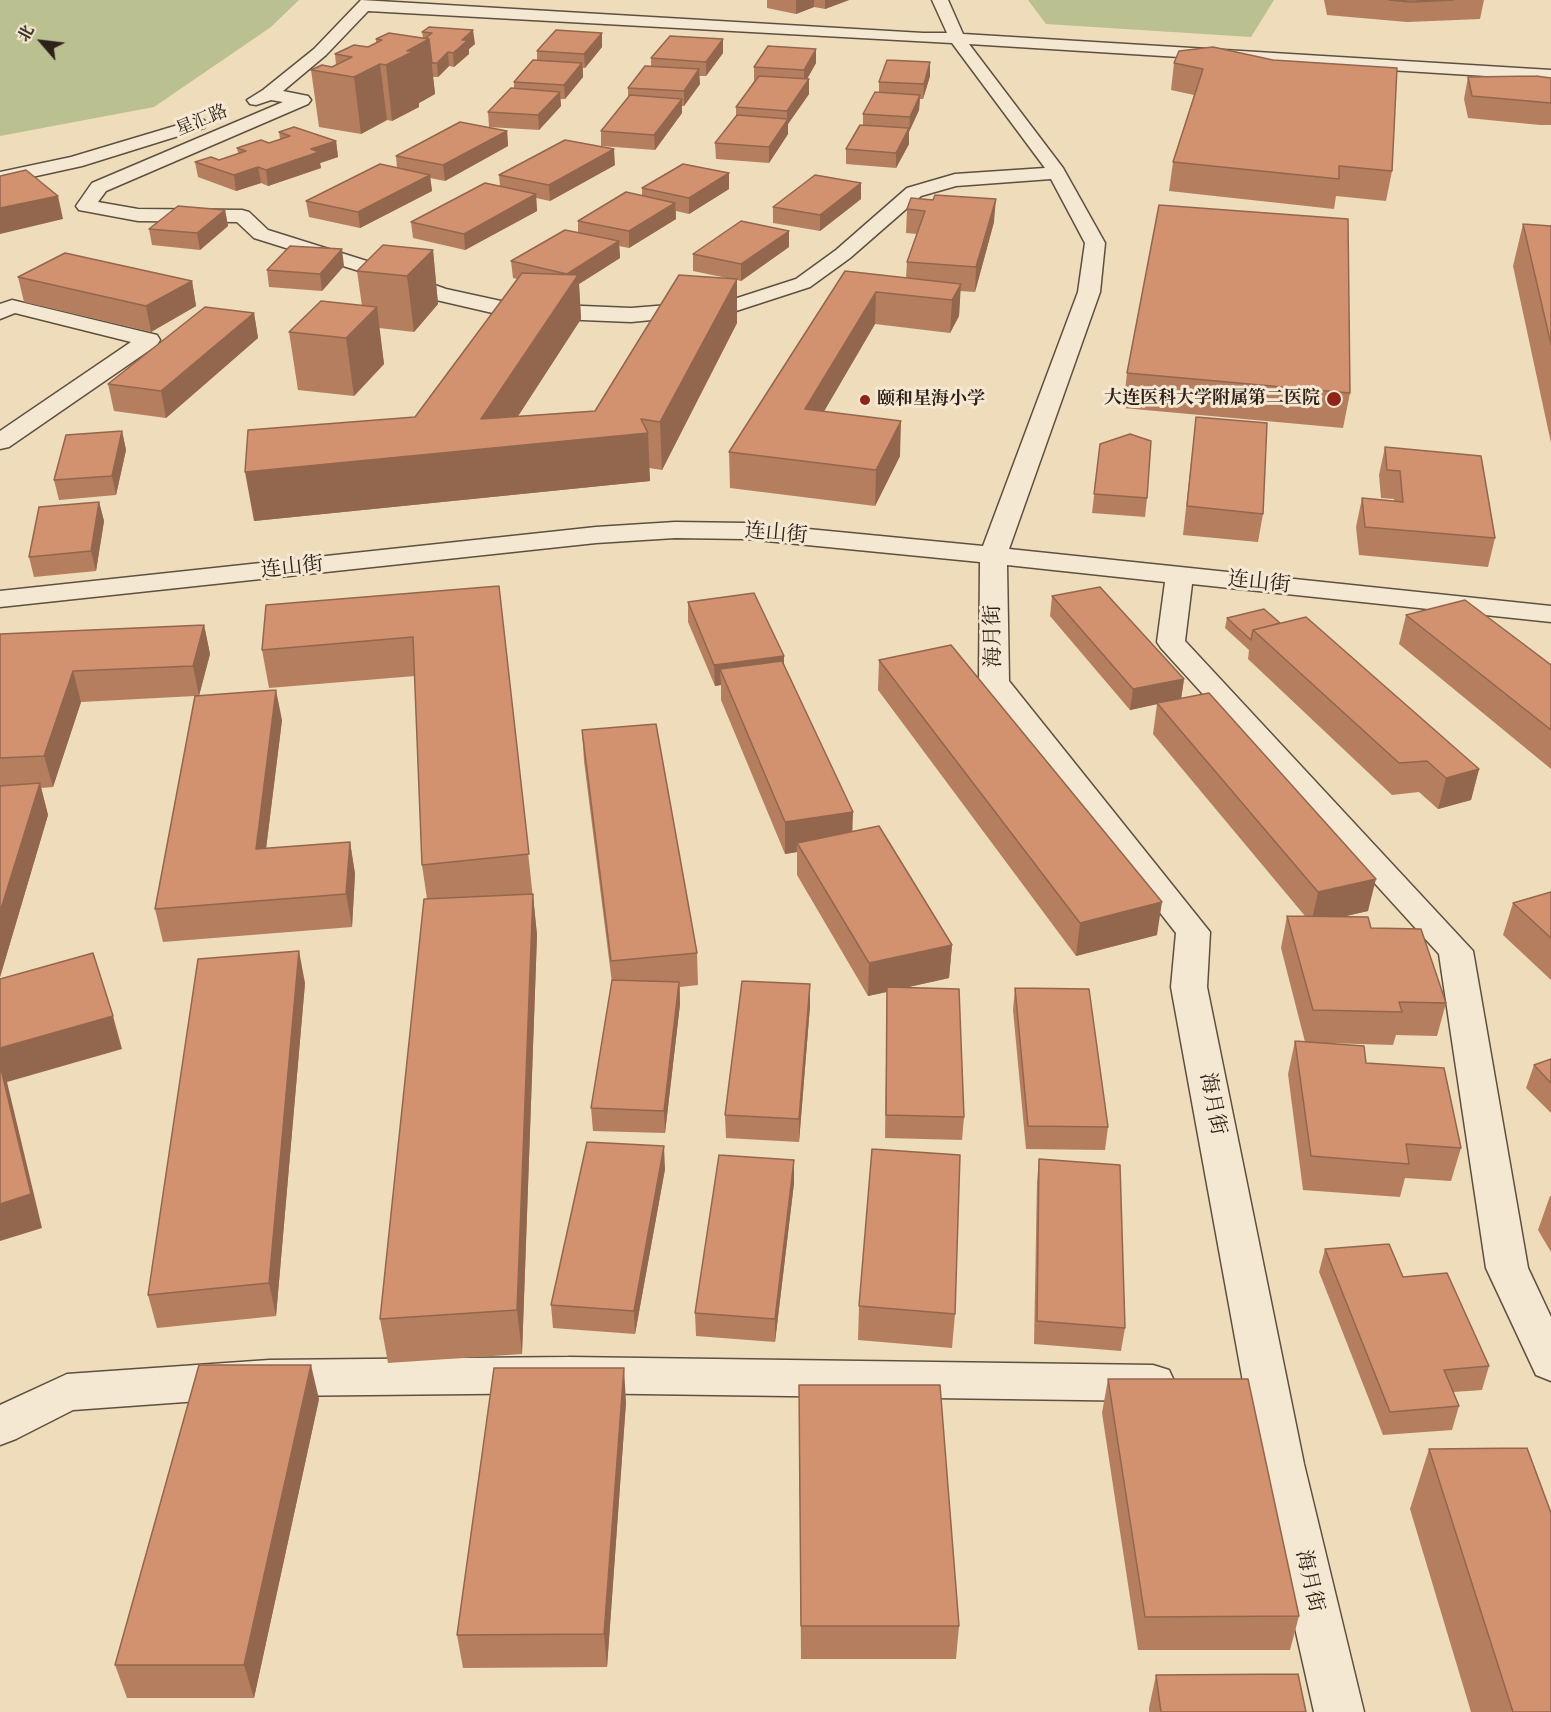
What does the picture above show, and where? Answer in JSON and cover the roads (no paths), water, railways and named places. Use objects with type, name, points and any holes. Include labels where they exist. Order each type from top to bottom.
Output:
[{"type":"street","points":[[940,0],[957,38],[1057,173],[1095,243],[1089,292],[993,555]]},
{"type":"street","points":[[368,3],[1551,75]]},
{"type":"street","name":"星汇路","points":[[237,108],[269,94],[320,52],[368,3]]},
{"type":"street","points":[[269,94],[302,100],[99,187],[86,206],[138,214],[242,216],[261,234],[363,266],[440,294],[510,310],[632,315],[733,306],[803,283],[843,254],[915,192],[955,180],[1057,173]]},
{"type":"street","name":"星汇路","points":[[0,178],[75,162],[183,131],[215,117]]},
{"type":"street","points":[[0,312],[12,306],[149,340],[0,441]]},
{"type":"street","name":"连山街","points":[[0,599],[596,535],[675,530],[746,531],[1551,614]]},
{"type":"street","name":"海月街","points":[[993,555],[994,682],[1193,932],[1189,987],[1230,1385],[1281,1464],[1339,1712]]},
{"type":"street","points":[[1180,575],[1171,642],[1456,951],[1507,1268],[1551,1363]]},
{"type":"street","points":[[0,1426],[67,1392],[269,1378],[569,1375],[1230,1385]]},
{"type":"place","name":"大连医科大学附属第二医院","points":[[1334,399]]},
{"type":"place","name":"颐和星海小学","points":[[865,400]]}]
